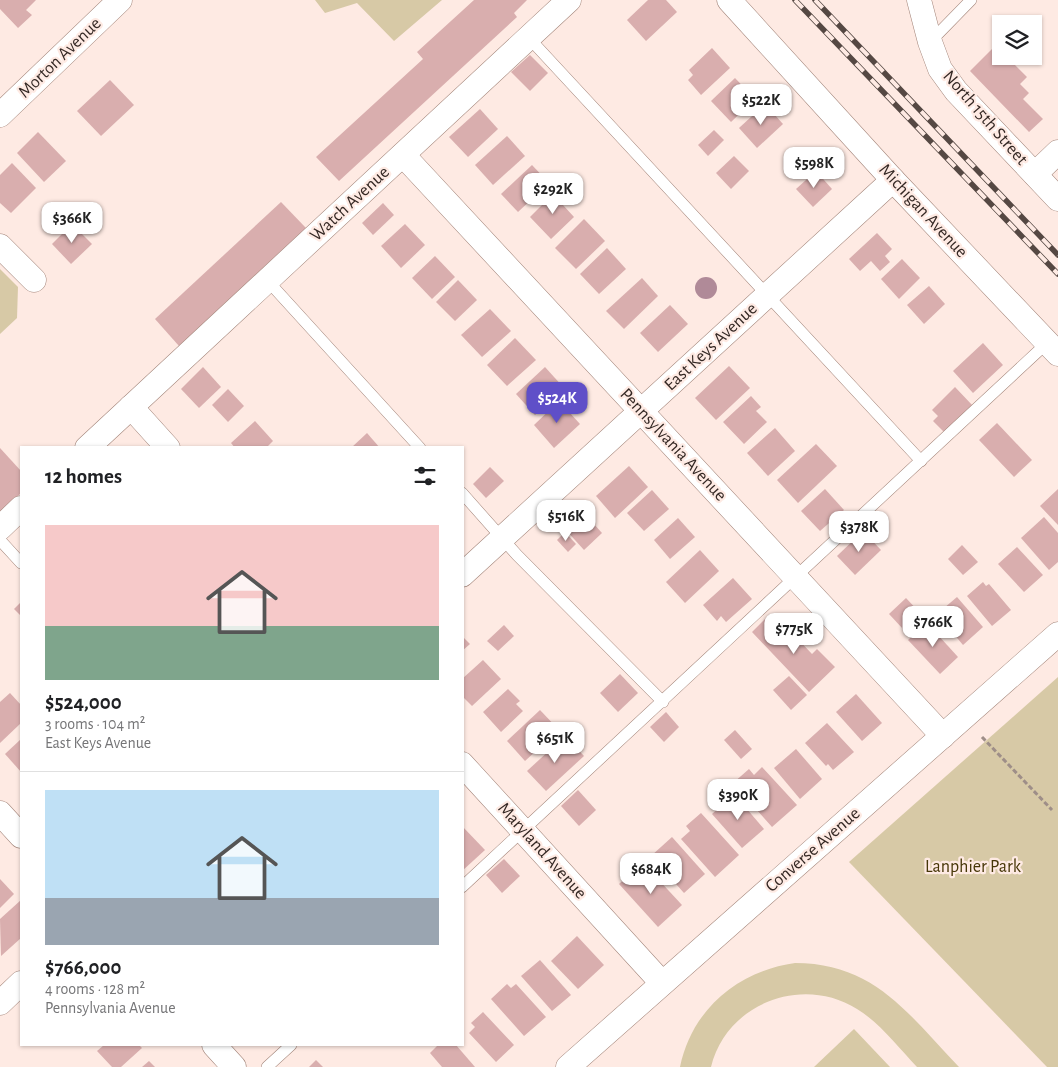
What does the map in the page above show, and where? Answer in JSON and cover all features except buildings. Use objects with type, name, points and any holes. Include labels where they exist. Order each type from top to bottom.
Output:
[{"type":"street","name":"Morton Avenue","points":[[0,115],[120,0]]},
{"type":"street","name":"Watch Avenue","points":[[89,446],[569,0]]},
{"type":"street","name":"Michigan Avenue","points":[[729,0],[893,180],[1053,348]]},
{"type":"street","name":"North 15th Street","points":[[919,0],[930,42],[940,68],[956,91],[1058,199]]},
{"type":"street","points":[[1035,174],[1058,152]]},
{"type":"street","name":"Pennsylvania Avenue","points":[[403,154],[943,736]]},
{"type":"street","name":"East Keys Avenue","points":[[464,573],[893,180]]},
{"type":"street","points":[[0,246],[34,280]]},
{"type":"street","points":[[131,407],[166,446]]},
{"type":"street","points":[[0,528],[20,509]]},
{"type":"street","name":"Converse Avenue","points":[[568,1067],[1058,634]]},
{"type":"street","name":"Maryland Avenue","points":[[464,766],[662,983]]},
{"type":"street","points":[[0,813],[20,835]]},
{"type":"street","points":[[0,1003],[20,984]]},
{"type":"street","points":[[215,1046],[234,1067]]},
{"type":"lane","points":[[930,42],[972,0]]},
{"type":"lane","points":[[529,38],[921,461]]},
{"type":"lane","points":[[267,280],[418,446]]},
{"type":"lane","points":[[464,885],[921,461],[1053,348]]},
{"type":"lane","points":[[464,495],[517,555],[662,702]]},
{"type":"lane","points":[[0,540],[20,562]]},
{"type":"lane","points":[[267,1067],[290,1046]]},
{"type":"path","points":[[982,737],[1052,810]]},
{"type":"green space","points":[[315,0],[442,0],[394,41],[357,3],[325,13]]},
{"type":"green space","points":[[0,269],[18,287],[17,318],[0,334]]},
{"type":"green space","name":"Lanphier Park","points":[[1058,677],[1058,1067],[1047,1067],[849,862]]},
{"type":"green space","points":[[795,963],[823,965],[847,972],[869,982],[906,1011],[959,1067],[917,1067],[873,1021],[857,1009],[836,999],[813,994],[791,995],[769,1001],[749,1012],[732,1026],[719,1045],[711,1067],[680,1067],[686,1046],[695,1027],[721,996],[755,974],[774,967]]},
{"type":"green space","points":[[854,1029],[890,1067],[814,1067]]},
{"type":"shaded area","points":[[702,277],[710,277],[717,284],[717,292],[710,299],[702,299],[695,292],[695,284]]},
{"type":"railway","points":[[795,0],[1058,274]]},
{"type":"railway","points":[[815,0],[1058,255]]}]
